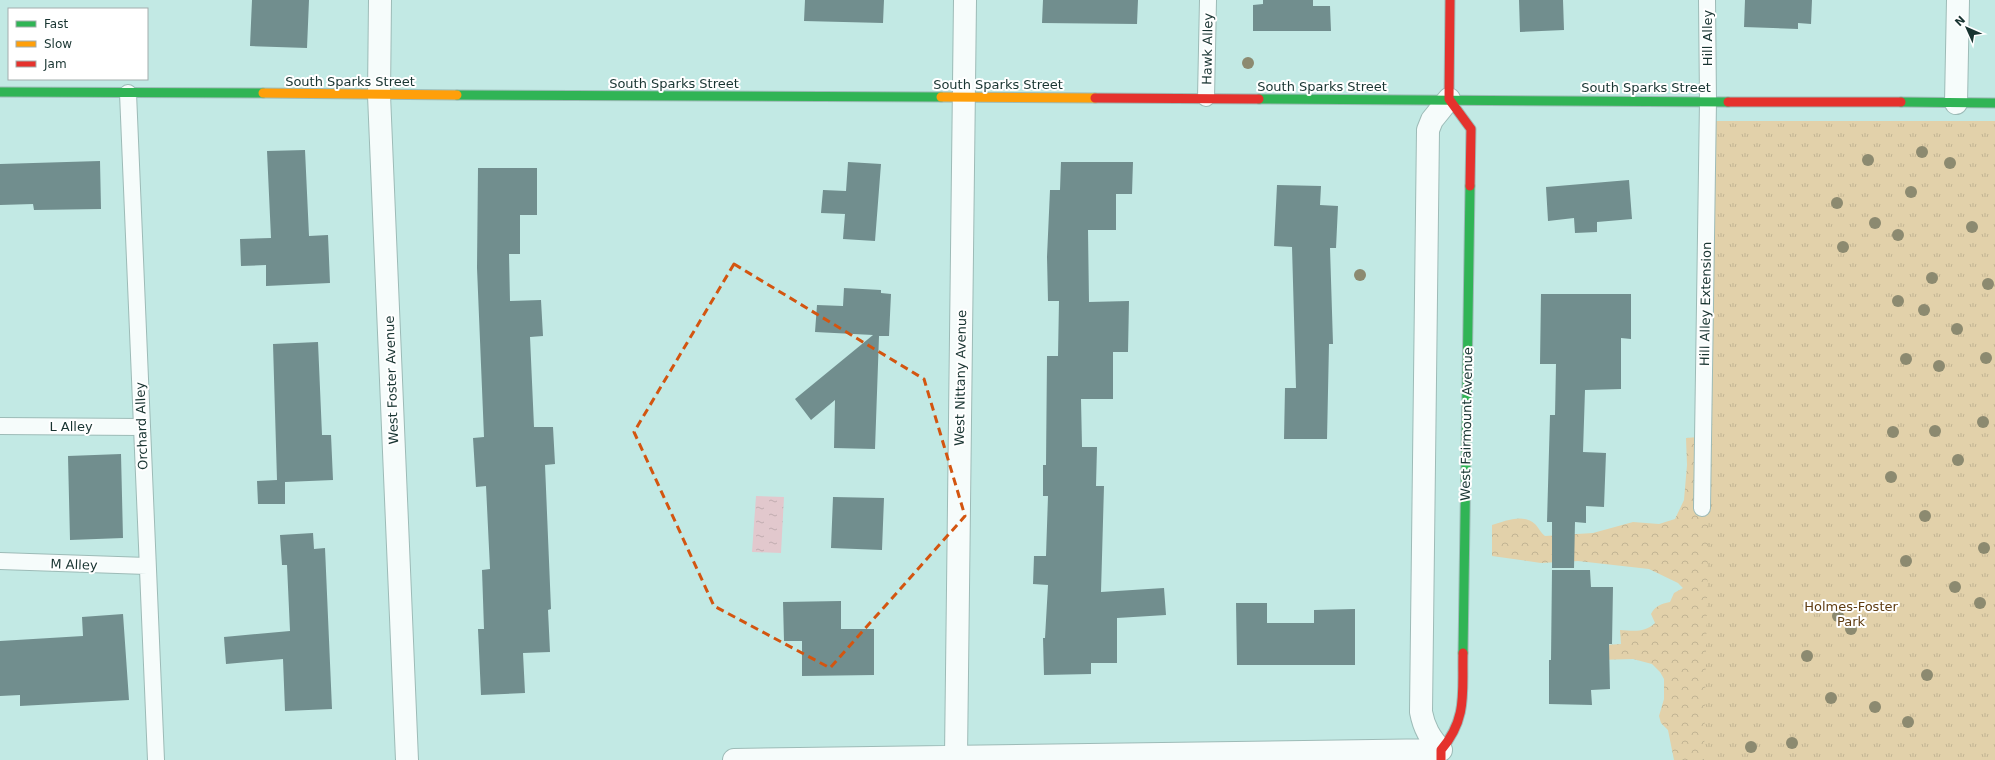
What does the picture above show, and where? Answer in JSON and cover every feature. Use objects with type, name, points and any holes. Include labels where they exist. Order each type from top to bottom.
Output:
[{"type":"street","name":"West Foster Avenue","points":[[380,0],[379,95],[407,760]]},
{"type":"street","name":"West Nittany Avenue","points":[[956,757],[965,0]]},
{"type":"street","points":[[1441,755],[1424,727],[1421,712],[1427,162],[1428,130],[1432,120],[1449,100],[1450,0]]},
{"type":"street","points":[[1956,103],[1958,0]]},
{"type":"street","name":"South Sparks Street","points":[[0,92],[379,95],[964,96],[1995,103]]},
{"type":"street","name":"West Fairmount Avenue","points":[[1441,755],[1452,737],[1462,712],[1471,129],[1449,100]]},
{"type":"street","points":[[734,760],[956,757],[1441,755]]},
{"type":"lane","name":"Hawk Alley","points":[[1206,98],[1208,0]]},
{"type":"lane","name":"Hill Alley","points":[[1707,0],[1708,101]]},
{"type":"lane","name":"Orchard Alley","points":[[128,93],[156,760]]},
{"type":"lane","name":"Hill Alley Extension","points":[[1702,508],[1708,101]]},
{"type":"lane","name":"L Alley","points":[[0,426],[141,427]]},
{"type":"lane","name":"M Alley","points":[[0,561],[147,566]]},
{"type":"highlighted area","points":[[734,264],[924,379],[965,516],[830,668],[714,606],[634,432]]},
{"type":"green space","name":"Holmes-Foster Park","points":[[1716,121],[1995,121],[1995,760],[1704,760]]},
{"type":"green space","points":[[1717,123],[1737,760],[1674,760],[1668,730],[1661,723],[1659,716],[1664,699],[1664,679],[1660,672],[1652,664],[1633,659],[1597,660],[1606,645],[1621,644],[1620,630],[1643,630],[1655,623],[1651,614],[1654,609],[1670,602],[1674,593],[1683,588],[1678,583],[1649,569],[1578,561],[1541,563],[1492,556],[1492,525],[1508,520],[1520,518],[1525,519],[1535,524],[1545,536],[1593,533],[1633,522],[1659,524],[1675,519],[1684,500],[1687,465],[1686,438],[1698,437],[1699,392]]},
{"type":"water","points":[[756,496],[784,497],[781,553],[752,552]]},
{"type":"building","points":[[252,0],[309,0],[307,48],[250,46]]},
{"type":"building","points":[[805,0],[884,0],[883,23],[804,21]]},
{"type":"building","points":[[1043,0],[1138,0],[1137,24],[1042,23]]},
{"type":"building","points":[[1263,0],[1313,0],[1313,6],[1330,6],[1331,31],[1253,31],[1253,5],[1263,4]]},
{"type":"building","points":[[1519,0],[1563,0],[1564,30],[1520,32]]},
{"type":"building","points":[[1745,0],[1812,0],[1811,24],[1798,23],[1798,29],[1744,27]]},
{"type":"building","points":[[305,150],[309,236],[328,235],[330,283],[266,286],[266,265],[241,266],[240,239],[271,238],[267,151]]},
{"type":"building","points":[[100,161],[101,209],[34,210],[33,204],[0,205],[0,164]]},
{"type":"building","points":[[848,162],[881,164],[875,241],[843,239],[845,214],[821,213],[823,190],[846,191]]},
{"type":"building","points":[[1061,162],[1133,162],[1132,194],[1116,194],[1116,230],[1088,230],[1089,302],[1129,301],[1128,352],[1113,352],[1113,399],[1081,399],[1082,447],[1097,447],[1096,486],[1104,486],[1101,592],[1164,588],[1166,615],[1117,618],[1117,663],[1091,663],[1091,674],[1044,675],[1043,638],[1045,638],[1048,585],[1033,584],[1034,556],[1046,556],[1048,496],[1043,496],[1043,465],[1046,465],[1047,356],[1058,356],[1059,301],[1048,301],[1047,257],[1050,190],[1060,190]]},
{"type":"building","points":[[478,168],[537,168],[537,215],[520,215],[520,254],[509,254],[510,301],[541,300],[543,336],[530,337],[534,427],[553,427],[555,464],[545,465],[551,609],[548,610],[550,652],[523,653],[525,693],[481,695],[478,629],[484,629],[482,570],[490,569],[486,486],[476,487],[473,438],[484,437],[477,268]]},
{"type":"building","points":[[1629,180],[1632,219],[1597,222],[1597,232],[1575,233],[1574,218],[1548,221],[1546,187]]},
{"type":"building","points":[[1277,185],[1321,186],[1320,205],[1338,206],[1336,248],[1330,248],[1333,344],[1329,344],[1327,439],[1284,439],[1285,388],[1296,388],[1292,247],[1274,246]]},
{"type":"building","points":[[844,288],[881,290],[881,293],[891,294],[889,336],[879,336],[875,449],[834,448],[835,400],[811,420],[795,399],[873,335],[815,332],[817,305],[843,306]]},
{"type":"building","points":[[1541,294],[1631,294],[1631,339],[1621,338],[1621,389],[1585,390],[1583,452],[1606,453],[1604,507],[1586,506],[1586,523],[1575,522],[1574,568],[1552,568],[1552,522],[1547,522],[1550,415],[1555,415],[1556,364],[1540,364]]},
{"type":"building","points":[[318,342],[322,435],[331,435],[333,480],[285,482],[285,504],[258,504],[257,481],[277,480],[273,344]]},
{"type":"building","points":[[121,454],[123,538],[70,540],[68,456]]},
{"type":"building","points":[[833,497],[884,498],[882,550],[831,548]]},
{"type":"building","points":[[313,533],[314,549],[325,548],[332,709],[285,711],[283,659],[226,664],[224,637],[290,631],[287,565],[282,565],[280,535]]},
{"type":"building","points":[[1552,570],[1590,570],[1591,587],[1613,587],[1612,644],[1609,644],[1610,689],[1591,690],[1592,705],[1549,704]]},
{"type":"building","points":[[841,601],[841,629],[874,629],[874,675],[802,676],[802,641],[784,641],[783,602]]},
{"type":"building","points":[[1236,603],[1267,603],[1267,623],[1314,623],[1314,610],[1355,609],[1355,665],[1237,665]]},
{"type":"building","points":[[123,614],[129,700],[20,706],[20,695],[0,696],[0,641],[83,636],[82,617]]},
{"type":"traffic: fast","points":[[0,92],[263,93]]},
{"type":"traffic: fast","points":[[457,95],[941,97]]},
{"type":"traffic: fast","points":[[1259,99],[1728,102]]},
{"type":"traffic: fast","points":[[1901,102],[1995,103]]},
{"type":"traffic: fast","points":[[1463,653],[1470,186]]},
{"type":"traffic: slow","points":[[263,93],[457,95]]},
{"type":"traffic: slow","points":[[941,97],[1095,98]]},
{"type":"traffic: jam","points":[[1450,0],[1449,99],[1471,129],[1470,186]]},
{"type":"traffic: jam","points":[[1095,98],[1259,99]]},
{"type":"traffic: jam","points":[[1728,102],[1901,102]]},
{"type":"traffic: jam","points":[[1441,760],[1441,750],[1450,738],[1460,716],[1463,692],[1463,653]]}]
